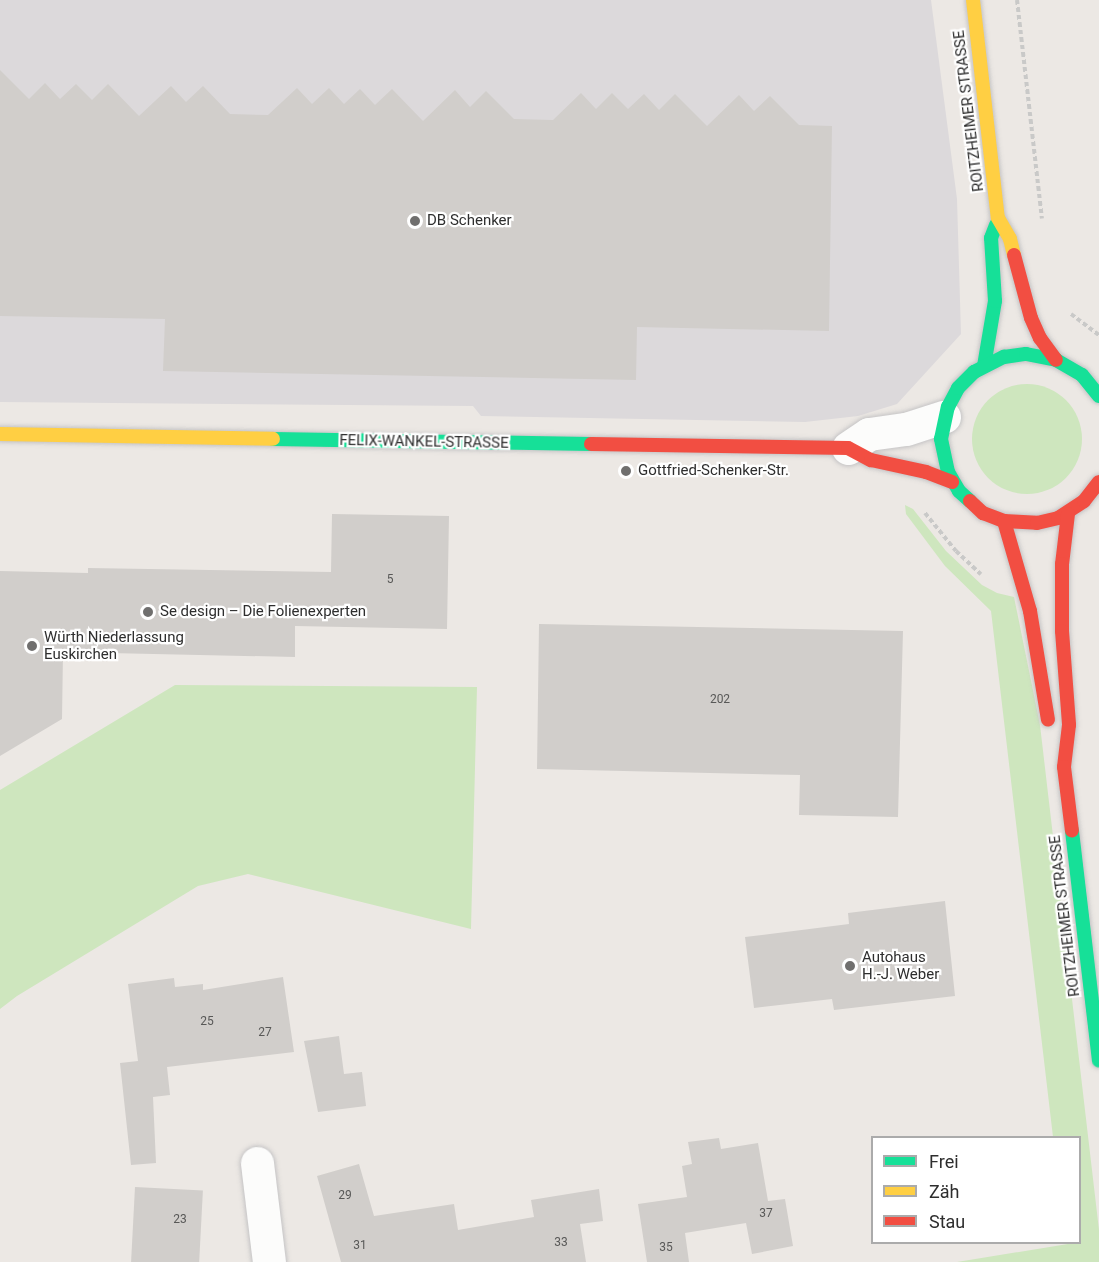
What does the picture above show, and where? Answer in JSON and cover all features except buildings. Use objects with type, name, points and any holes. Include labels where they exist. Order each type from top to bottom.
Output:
[{"type":"street","name":"ROITZHEIMER STRASSE","points":[[973,0],[998,218],[1010,239],[1031,318],[1056,360]]},
{"type":"street","name":"ROITZHEIMER STRASSE","points":[[984,366],[995,301],[991,238],[998,218]]},
{"type":"street","points":[[1099,396],[1082,375],[1056,360],[1026,354],[1004,357],[984,366],[958,388],[944,417],[942,450],[952,482],[975,506],[1004,521],[1037,524],[1068,514],[1084,501],[1099,482]]},
{"type":"street","points":[[848,448],[869,434],[906,429],[944,417]]},
{"type":"street","name":"FELIX-WANKEL-STRASSE","points":[[0,434],[848,448],[871,460],[926,472],[952,482]]},
{"type":"street","name":"ROITZHEIMER STRASSE","points":[[1068,514],[1063,538],[1062,571],[1062,631],[1069,725],[1064,767],[1099,1060]]},
{"type":"street","name":"ROITZHEIMER STRASSE","points":[[1004,521],[1030,610],[1049,728],[1064,767]]},
{"type":"street","points":[[258,1163],[269,1262]]},
{"type":"path","points":[[1017,0],[1044,231]]},
{"type":"path","points":[[1067,306],[1077,319],[1099,335]]},
{"type":"shaded area","points":[[0,0],[931,0],[957,199],[961,334],[897,404],[858,416],[805,422],[481,416],[473,406],[0,402]]},
{"type":"green space","points":[[1027,384],[1048,388],[1066,400],[1078,418],[1082,439],[1078,460],[1066,478],[1048,490],[1027,494],[1006,490],[988,478],[976,460],[972,439],[976,418],[988,400],[1006,388]]},
{"type":"green space","points":[[905,505],[913,509],[946,551],[982,585],[997,593],[1014,597],[1040,725],[1099,1230],[1099,1262],[957,1262],[1068,1244],[1081,1244],[1081,1136],[1053,1136],[991,611],[945,566],[906,514]]},
{"type":"green space","points":[[175,685],[477,687],[471,929],[248,874],[198,886],[17,996],[0,1009],[0,790]]},
{"type":"traffic: fast","points":[[984,366],[995,301],[991,238],[996,225]]},
{"type":"traffic: fast","points":[[970,501],[959,491],[948,472],[941,439],[948,407],[958,388],[974,372],[1004,357],[1026,354],[1056,360],[1082,375],[1099,396]]},
{"type":"traffic: fast","points":[[273,439],[591,444]]},
{"type":"traffic: fast","points":[[1072,831],[1099,1060]]},
{"type":"traffic: slow","points":[[973,0],[998,218],[1010,239],[1014,255]]},
{"type":"traffic: slow","points":[[0,434],[273,439]]},
{"type":"traffic: jam","points":[[1014,255],[1031,318],[1040,338],[1056,360]]},
{"type":"traffic: jam","points":[[591,444],[848,448],[871,460],[926,472],[952,482]]},
{"type":"traffic: jam","points":[[970,501],[983,513],[1004,521],[1037,523],[1058,518],[1084,501],[1099,482]]},
{"type":"traffic: jam","points":[[1068,514],[1062,564],[1062,631],[1069,725],[1064,767],[1072,831]]},
{"type":"traffic: jam","points":[[1004,521],[1030,611],[1048,720]]},
{"type":"place","name":"DB Schenker","points":[[415,221]]},
{"type":"place","name":"Gottfried-Schenker-Str.","points":[[626,471]]},
{"type":"place","name":"Se design – Die Folienexperten","points":[[148,612]]},
{"type":"place","name":"Würth Niederlassung Euskirchen","points":[[32,646]]},
{"type":"place","name":"Autohaus H.-J. Weber","points":[[850,966]]}]
